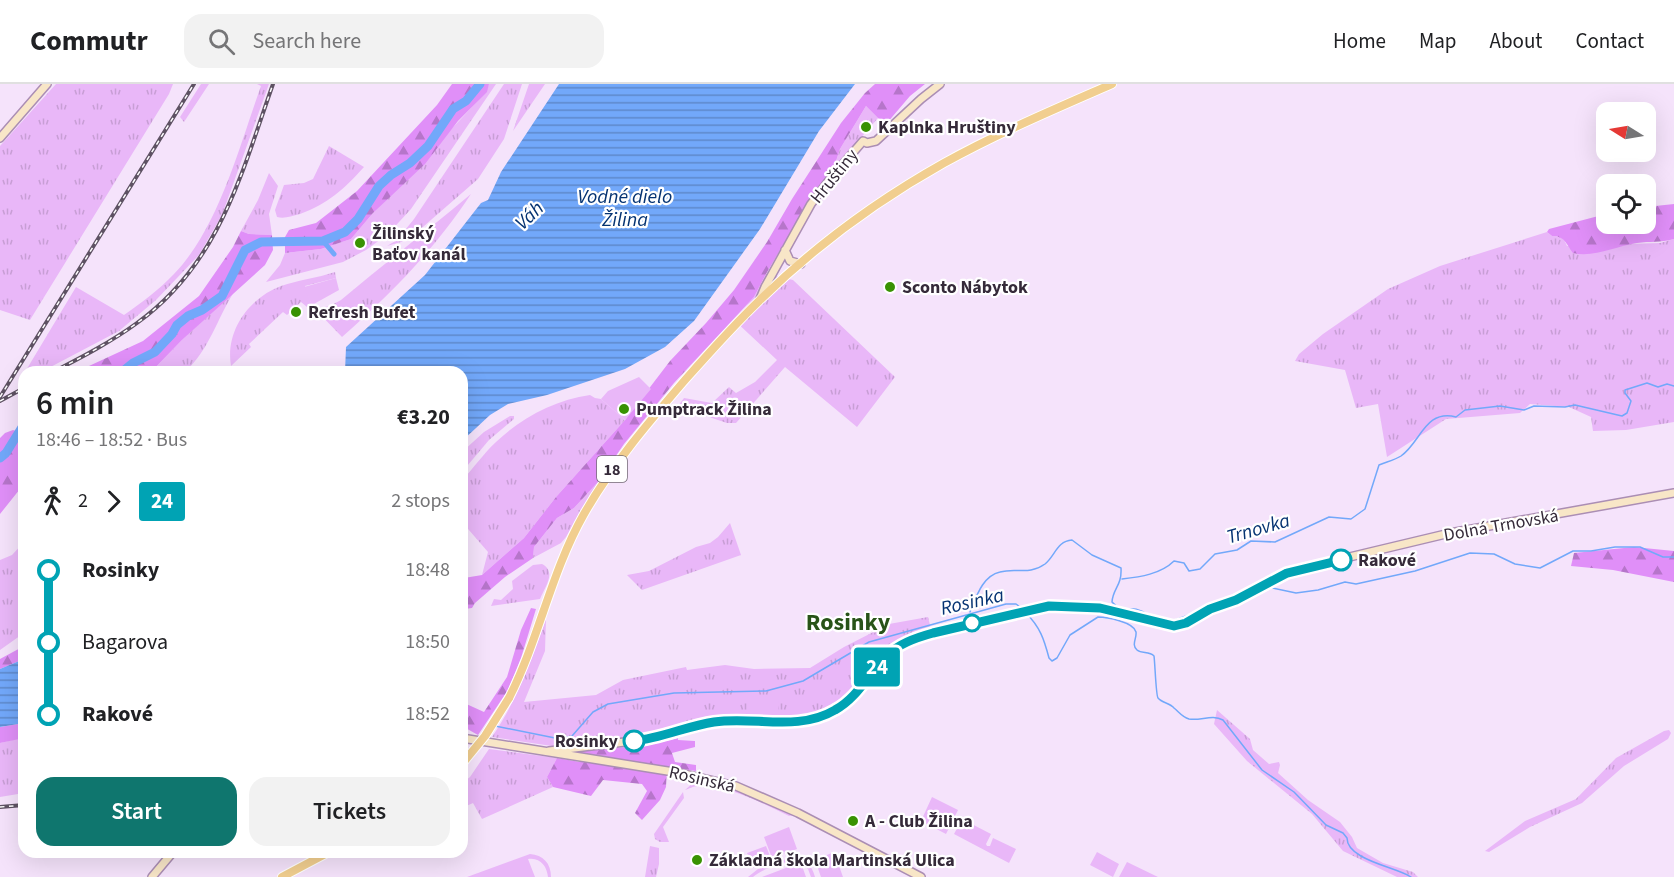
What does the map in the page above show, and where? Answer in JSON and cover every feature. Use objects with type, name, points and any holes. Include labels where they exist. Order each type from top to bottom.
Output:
[{"type":"main road","name":"18","points":[[468,757],[485,736],[509,698],[523,667],[558,568],[576,529],[614,466],[666,402],[760,299],[867,213],[942,164],[1030,119],[1112,84]]},
{"type":"main road","points":[[282,877],[318,858]]},
{"type":"street","points":[[0,138],[47,84]]},
{"type":"street","name":"Hruštiny","points":[[760,299],[811,204],[830,179],[863,141],[867,143],[876,141],[940,84]]},
{"type":"street","points":[[785,250],[790,261],[801,264]]},
{"type":"street","name":"Dolná Trnovská","points":[[549,751],[650,739],[715,722],[777,722],[819,718],[844,705],[885,657],[906,642],[933,633],[1025,611],[1049,606],[1088,606],[1174,626],[1186,623],[1214,607],[1236,600],[1295,570],[1450,533],[1674,493]]},
{"type":"street","name":"Rosinská","points":[[468,739],[680,773],[736,786],[791,809],[921,877]]},
{"type":"street","points":[[152,877],[168,858]]},
{"type":"green space","points":[[56,84],[173,84],[30,320],[0,310],[0,146]]},
{"type":"green space","points":[[201,84],[209,84],[184,122],[180,117]]},
{"type":"green space","points":[[257,84],[269,84],[222,215],[199,255],[156,300],[119,331],[52,366],[29,366],[76,287],[124,315],[162,285],[190,255],[216,210],[261,86]]},
{"type":"green space","points":[[452,84],[489,84],[487,92],[458,121],[425,164],[373,213],[351,239],[321,249],[285,253],[285,237],[289,230],[316,223],[357,191],[437,105]]},
{"type":"green space","points":[[489,84],[496,84],[411,209],[388,234],[366,250],[343,262],[266,282],[280,265],[285,253],[321,249],[351,239],[486,92]]},
{"type":"green space","points":[[504,84],[522,84],[504,139],[478,179],[416,233],[401,242],[387,246],[397,240],[414,219]]},
{"type":"green space","points":[[529,84],[545,84],[513,131]]},
{"type":"green space","points":[[875,84],[925,84],[910,96],[887,123],[866,106],[840,149],[833,170],[817,188],[754,297],[674,383],[624,444],[598,482],[574,508],[557,518],[534,547],[533,558],[505,577],[472,608],[468,609],[468,577],[482,575],[524,538],[556,497],[625,420],[670,361],[734,290],[767,242],[841,123]]},
{"type":"green space","points":[[866,106],[878,118],[833,170],[840,149]]},
{"type":"green space","points":[[329,146],[364,167],[342,189],[319,206],[300,214],[277,217],[275,210],[284,185],[304,183],[313,179]]},
{"type":"green space","points":[[269,173],[278,186],[269,214],[272,235],[249,234],[241,231],[258,200]]},
{"type":"green space","points":[[471,194],[442,234],[411,270],[342,337],[315,309],[330,306],[341,300]]},
{"type":"green space","points":[[1674,204],[1674,239],[1637,243],[1597,253],[1581,254],[1573,253],[1563,239],[1547,232],[1549,229],[1596,217],[1596,234],[1656,234],[1656,206]]},
{"type":"green space","points":[[241,231],[249,234],[272,235],[273,250],[265,265],[182,340],[157,366],[89,366],[143,341],[199,296],[233,247]]},
{"type":"green space","points":[[1547,232],[1561,238],[1567,246],[1660,243],[1674,239],[1674,422],[1626,430],[1593,431],[1591,417],[1569,407],[1530,404],[1520,413],[1446,419],[1387,457],[1378,404],[1356,408],[1345,370],[1295,361],[1299,354],[1323,334],[1388,289],[1440,266]]},
{"type":"green space","points":[[335,272],[336,278],[305,286],[312,305],[307,307],[301,302],[287,315],[283,312],[249,344],[251,347],[231,366],[232,340],[242,317],[250,307],[269,291],[281,286]]},
{"type":"green space","points":[[766,274],[793,280],[895,377],[857,427],[785,367],[736,423],[727,423],[682,408],[675,410],[684,398],[712,403],[729,387],[736,393],[755,382],[777,360],[734,320],[754,297]]},
{"type":"green space","points":[[336,278],[339,290],[312,305],[304,287]]},
{"type":"green space","points":[[234,292],[207,344],[190,366],[157,366]]},
{"type":"green space","name":"Pumptrack Žilina","points":[[639,377],[651,389],[625,420],[601,399],[608,391]]},
{"type":"green space","points":[[590,395],[601,399],[625,420],[556,497],[524,538],[482,575],[488,552],[468,529],[468,473],[491,447],[516,425],[539,411],[577,397]]},
{"type":"green space","points":[[510,416],[514,416],[514,419],[489,440],[468,465],[468,447],[484,432]]},
{"type":"green space","points":[[13,430],[18,432],[18,492],[0,514],[0,438]]},
{"type":"green space","points":[[598,482],[561,543],[533,558],[534,547],[557,518],[574,508]]},
{"type":"green space","points":[[730,523],[741,555],[642,590],[627,575],[649,571],[696,547],[710,543]]},
{"type":"green space","points":[[1634,547],[1674,551],[1674,582],[1613,570],[1571,566],[1574,553]]},
{"type":"green space","points":[[18,548],[18,637],[0,650],[0,560],[12,555]]},
{"type":"green space","points":[[542,564],[549,571],[549,575],[540,599],[491,606],[494,599],[501,600],[513,589],[512,581],[533,565]]},
{"type":"green space","points":[[531,608],[536,609],[521,658],[508,690],[478,735],[468,729],[468,705],[484,712],[507,677],[521,630]]},
{"type":"green space","name":"Rosinky","points":[[928,617],[931,629],[899,640],[885,650],[848,694],[836,704],[819,712],[795,717],[706,718],[638,736],[552,746],[492,737],[516,694],[546,619],[545,651],[524,702],[596,695],[623,680],[686,667],[687,670],[725,665],[754,669],[810,668],[844,647],[889,624]]},
{"type":"green space","points":[[18,649],[18,662],[0,669],[0,659]]},
{"type":"green space","points":[[747,699],[778,699],[779,714],[747,714]]},
{"type":"green space","points":[[1217,710],[1250,739],[1253,750],[1269,764],[1279,762],[1278,773],[1308,800],[1340,822],[1352,837],[1357,848],[1383,863],[1413,872],[1418,877],[1397,877],[1343,851],[1312,814],[1247,761],[1214,724]]},
{"type":"green space","points":[[18,724],[18,739],[0,743],[0,727]]},
{"type":"green space","points":[[1669,730],[1671,733],[1668,739],[1624,766],[1582,803],[1530,827],[1489,852],[1485,851],[1525,821],[1576,799],[1616,758]]},
{"type":"green space","points":[[18,738],[18,794],[0,797],[0,743]]},
{"type":"green space","points":[[678,738],[678,740],[695,741],[695,747],[672,753],[675,762],[696,765],[696,771],[667,767],[666,787],[660,800],[642,820],[635,813],[647,791],[642,784],[603,780],[591,796],[553,787],[547,777],[557,758],[580,762],[581,751],[649,745]]},
{"type":"green space","points":[[489,749],[557,758],[547,777],[553,787],[482,819],[473,803],[468,805],[468,778]]},
{"type":"green space","points":[[700,780],[742,791],[784,812],[795,815],[789,816],[722,788],[694,786],[685,790]]},
{"type":"green space","points":[[683,792],[684,798],[663,827],[669,842],[660,842],[655,839],[654,834]]},
{"type":"green space","points":[[932,797],[958,810],[946,834],[921,821]]},
{"type":"green space","points":[[962,819],[991,834],[987,846],[990,846],[993,838],[1016,849],[1009,863],[954,834]]},
{"type":"green space","points":[[789,827],[797,849],[772,858],[764,837]]},
{"type":"green space","points":[[650,846],[659,848],[656,877],[645,877]]},
{"type":"green space","points":[[766,846],[772,861],[753,868],[747,853]]},
{"type":"green space","points":[[834,852],[843,877],[821,877],[815,860]]},
{"type":"green space","points":[[1097,852],[1119,864],[1113,877],[1090,865]]},
{"type":"green space","points":[[530,854],[539,856],[545,861],[550,868],[551,877],[548,877],[542,863],[536,859],[528,859],[535,877],[467,877]]},
{"type":"green space","points":[[792,857],[807,863],[815,877],[811,877],[808,869],[801,863],[806,877],[762,877],[799,863],[788,862],[748,877],[758,869]]},
{"type":"green space","points":[[1127,862],[1158,877],[1119,877]]},
{"type":"water","name":"Vodné dielo Žilina","points":[[559,84],[855,84],[819,131],[760,229],[694,321],[665,347],[625,369],[547,395],[508,404],[490,415],[468,435],[468,366],[345,366],[346,347],[425,275],[481,203],[488,200],[501,172]]},
{"type":"water","points":[[18,662],[18,724],[0,727],[0,669]]},
{"type":"waterway","points":[[129,366],[155,352],[172,334],[177,325],[188,316],[202,310],[222,296],[245,250],[261,242],[323,241],[345,232],[358,219],[379,186],[428,146],[453,109],[466,101],[480,84]]},
{"type":"waterway","points":[[323,241],[334,254]]},
{"type":"waterway","name":"Trnovka","points":[[1122,579],[1157,572],[1174,561],[1184,563],[1189,571],[1200,569],[1215,554],[1237,550],[1251,541],[1275,542],[1329,517],[1351,519],[1365,509],[1379,465],[1401,456],[1424,428],[1437,418],[1456,417],[1465,410],[1500,406],[1524,410],[1534,406],[1575,405],[1622,416],[1627,413],[1631,401],[1625,390],[1647,383],[1658,387],[1667,384],[1674,386]]},
{"type":"waterway","points":[[0,458],[6,453],[18,434]]},
{"type":"waterway","name":"Trnovka","points":[[970,612],[980,588],[994,574],[1039,568],[1063,543],[1072,540],[1092,555],[1121,568],[1120,579],[1112,602],[1120,608],[1138,610],[1173,621],[1209,607]]},
{"type":"waterway","points":[[1268,587],[1296,593],[1318,590],[1345,582],[1356,584],[1415,571],[1470,553],[1494,554],[1515,564],[1540,568],[1573,551],[1615,547],[1640,547],[1663,557],[1674,557]]},
{"type":"waterway","points":[[1237,603],[1254,595]]},
{"type":"waterway","name":"Rosinka","points":[[495,726],[560,739],[572,736],[593,712],[608,704],[674,693],[766,691],[803,681],[869,642],[1006,604],[1016,604],[1023,609]]},
{"type":"waterway","name":"Rosinka","points":[[1026,613],[1038,628],[1052,661],[1057,658],[1070,635],[1098,617],[1130,625],[1136,632],[1135,648],[1154,656],[1157,692],[1160,700],[1189,719],[1219,718],[1223,720],[1262,770],[1294,792],[1326,825],[1343,833],[1349,846],[1355,852],[1411,877]]},
{"type":"railway","points":[[19,366],[194,84]]},
{"type":"railway","points":[[64,366],[107,343],[137,323],[165,300],[188,274],[224,216],[238,184],[273,84]]},
{"type":"railway","points":[[0,397],[18,368]]},
{"type":"railway","points":[[0,401],[18,391]]},
{"type":"railway","points":[[0,807],[18,806]]},
{"type":"bus line","name":"24","points":[[634,741],[662,737],[715,722],[777,722],[819,718],[844,705],[885,657],[895,649],[915,638],[933,633],[1049,606],[1088,606],[1174,626],[1186,623],[1210,609],[1236,600],[1287,573],[1341,560]]},
{"type":"place","name":"Kaplnka Hruštiny","points":[[866,127]]},
{"type":"place","name":"Žilinský Baťov kanál","points":[[360,243]]},
{"type":"place","name":"Sconto Nábytok","points":[[890,287]]},
{"type":"place","name":"Refresh Bufet","points":[[296,312]]},
{"type":"place","name":"Pumptrack Žilina","points":[[624,409]]},
{"type":"place","name":"Rakové","points":[[1341,560]]},
{"type":"place","name":"Rosinky","points":[[634,741]]},
{"type":"place","name":"A - Club Žilina","points":[[853,821]]},
{"type":"place","name":"Základná škola Martinská Ulica","points":[[697,860]]},
{"type":"district","name":"Rosinky","points":[[848,622]]},
{"type":"water label","name":"Váh","points":[[529,215]]}]
